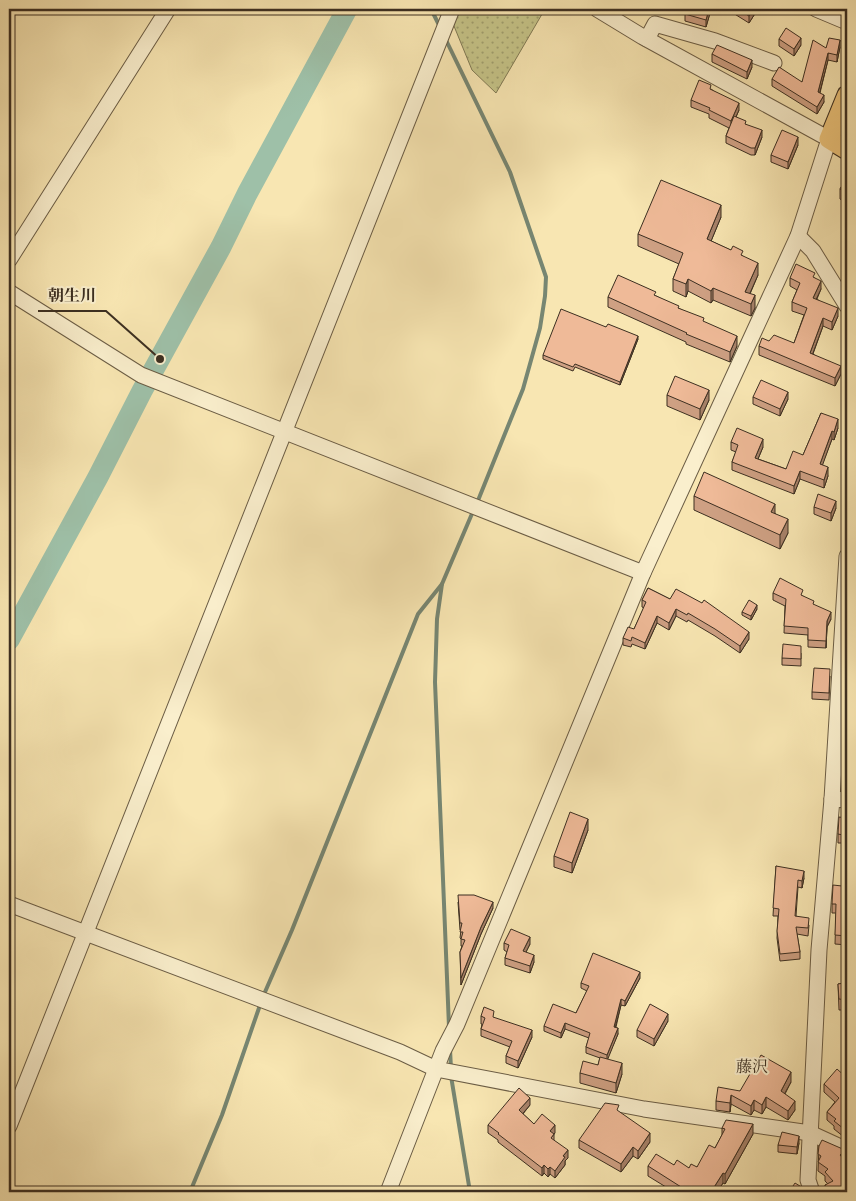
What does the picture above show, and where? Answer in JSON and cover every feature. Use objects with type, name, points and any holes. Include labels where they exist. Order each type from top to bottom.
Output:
[{"type":"main road","points":[[847,96],[829,140],[847,150]]},
{"type":"street","points":[[9,260],[168,9]]},
{"type":"street","points":[[9,1126],[452,9]]},
{"type":"street","points":[[388,1192],[440,1069],[444,1049],[455,1027],[643,573],[798,236],[829,140],[647,39],[597,9]]},
{"type":"street","points":[[816,9],[847,22]]},
{"type":"street","points":[[647,39],[655,24],[715,41],[774,63]]},
{"type":"street","points":[[798,236],[813,251],[847,306]]},
{"type":"street","points":[[9,292],[141,375],[643,573]]},
{"type":"street","points":[[812,1192],[808,1180],[819,950],[844,651],[847,556]]},
{"type":"street","points":[[832,799],[847,800]]},
{"type":"street","points":[[9,904],[400,1052],[440,1069],[644,1109],[810,1133],[847,1150]]},
{"type":"shaded area","points":[[447,9],[545,9],[496,93],[472,70]]},
{"type":"building","points":[[687,9],[709,9],[706,20],[685,14]]},
{"type":"building","points":[[738,9],[754,9],[749,16]]},
{"type":"building","points":[[786,28],[801,38],[794,49],[779,39]]},
{"type":"building","points":[[829,38],[840,40],[837,55],[828,53],[818,92],[824,95],[817,107],[772,79],[779,67],[802,82],[813,40],[826,48]]},
{"type":"building","points":[[717,45],[752,60],[747,72],[712,54]]},
{"type":"building","points":[[699,80],[711,85],[710,89],[739,103],[731,121],[709,110],[710,108],[691,100]]},
{"type":"building","points":[[734,116],[746,121],[745,124],[762,130],[755,148],[751,148],[726,136]]},
{"type":"building","points":[[782,130],[798,137],[788,162],[771,155]]},
{"type":"building","points":[[847,177],[847,194],[840,189]]},
{"type":"building","points":[[661,180],[721,205],[707,239],[731,250],[733,246],[743,251],[741,255],[758,263],[745,292],[755,295],[751,304],[713,288],[711,291],[688,279],[686,284],[673,279],[683,253],[638,234]]},
{"type":"building","points":[[796,264],[815,273],[813,277],[821,281],[813,298],[838,308],[832,322],[823,318],[810,353],[841,366],[835,378],[759,346],[762,338],[769,341],[774,335],[794,343],[807,308],[792,302],[800,283],[790,278]]},
{"type":"building","points":[[618,275],[656,292],[654,295],[679,306],[678,308],[704,318],[703,321],[737,336],[730,352],[686,334],[608,297]]},
{"type":"building","points":[[561,309],[606,327],[608,324],[638,336],[620,382],[575,364],[573,367],[543,355]]},
{"type":"building","points":[[675,376],[709,390],[700,409],[667,395]]},
{"type":"building","points":[[761,380],[788,392],[780,409],[753,397]]},
{"type":"building","points":[[821,413],[838,419],[820,464],[828,467],[824,480],[800,471],[794,486],[732,462],[738,445],[731,442],[737,428],[763,439],[755,458],[786,469],[793,451],[803,455]]},
{"type":"building","points":[[704,472],[775,504],[771,512],[788,519],[780,535],[694,496]]},
{"type":"building","points":[[818,494],[836,501],[831,513],[814,507]]},
{"type":"building","points":[[780,578],[803,590],[801,595],[814,601],[813,604],[831,612],[827,621],[826,641],[808,640],[808,628],[784,626],[786,599],[773,593]]},
{"type":"building","points":[[648,588],[670,599],[676,589],[702,603],[704,600],[749,632],[740,646],[688,613],[687,615],[676,609],[669,623],[657,616],[645,643],[632,637],[631,641],[623,638],[628,627],[634,629],[646,602],[642,600]]},
{"type":"building","points":[[749,600],[757,605],[751,616],[742,612]]},
{"type":"building","points":[[783,644],[801,646],[801,659],[782,658]]},
{"type":"building","points":[[814,668],[830,669],[829,693],[812,692]]},
{"type":"building","points":[[844,750],[847,751],[847,783],[842,782]]},
{"type":"building","points":[[570,812],[588,819],[572,863],[554,856]]},
{"type":"building","points":[[839,817],[847,818],[847,833],[843,833],[843,835],[838,834]]},
{"type":"building","points":[[776,866],[804,871],[802,881],[798,880],[795,916],[809,918],[808,928],[796,927],[800,952],[780,954],[777,931],[779,909],[773,908]]},
{"type":"building","points":[[843,866],[847,866],[847,936],[835,935],[836,904],[832,904],[833,885],[842,886]]},
{"type":"building","points":[[458,895],[474,895],[493,902],[461,978],[460,952],[465,940],[461,939],[463,932],[460,932],[462,923],[460,923]]},
{"type":"building","points":[[511,929],[530,937],[523,951],[534,955],[530,966],[505,958],[509,945],[504,943]]},
{"type":"building","points":[[593,953],[640,972],[625,1001],[621,999],[614,1027],[618,1028],[607,1055],[586,1047],[590,1033],[565,1023],[561,1033],[544,1026],[553,1004],[576,1013],[589,986],[581,983]]},
{"type":"building","points":[[844,978],[847,978],[847,1000],[839,999],[838,984],[844,983]]},
{"type":"building","points":[[650,1004],[668,1014],[654,1039],[637,1030]]},
{"type":"building","points":[[484,1007],[494,1011],[493,1017],[532,1030],[518,1061],[506,1056],[512,1041],[481,1029],[485,1018],[481,1016]]},
{"type":"building","points":[[761,1055],[791,1072],[781,1091],[795,1101],[788,1111],[766,1097],[762,1105],[754,1100],[751,1106],[731,1095],[730,1103],[716,1101],[718,1087],[740,1091]]},
{"type":"building","points":[[600,1057],[622,1063],[616,1083],[580,1073],[583,1061],[598,1065]]},
{"type":"building","points":[[837,1069],[847,1078],[847,1127],[844,1129],[827,1112],[839,1098],[824,1084]]},
{"type":"building","points":[[519,1088],[530,1098],[519,1110],[534,1124],[542,1114],[555,1125],[550,1131],[554,1134],[551,1138],[568,1150],[555,1171],[550,1167],[548,1169],[544,1165],[542,1168],[488,1125]]},
{"type":"building","points":[[605,1103],[619,1105],[617,1110],[650,1133],[638,1151],[633,1147],[621,1164],[579,1140]]},
{"type":"building","points":[[726,1120],[753,1124],[725,1174],[723,1173],[711,1192],[700,1192],[697,1190],[689,1192],[648,1166],[656,1154],[674,1165],[677,1160],[689,1168],[691,1164],[697,1167],[709,1145],[715,1148],[725,1129],[722,1128]]},
{"type":"building","points":[[782,1132],[799,1136],[797,1147],[778,1145]]},
{"type":"building","points":[[822,1140],[845,1150],[840,1155],[847,1163],[847,1192],[828,1192],[825,1185],[833,1181],[825,1172],[828,1169],[818,1162],[821,1156],[818,1154],[819,1146]]},
{"type":"building","points":[[795,1183],[808,1191],[789,1192]]},
{"type":"waterway","points":[[9,640],[347,9]]},
{"type":"waterway","points":[[431,9],[440,27]]},
{"type":"waterway","points":[[445,38],[510,172],[546,277],[540,328],[523,389],[477,503]]},
{"type":"waterway","points":[[265,992],[292,930],[418,614],[442,584],[474,509]]},
{"type":"waterway","points":[[442,584],[437,619],[435,682],[449,1027]]},
{"type":"waterway","points":[[190,1192],[222,1115],[259,1008]]},
{"type":"waterway","points":[[450,1049],[451,1069]]},
{"type":"waterway","points":[[451,1076],[470,1192]]},
{"type":"place","name":"朝生川","points":[[160,359]]},
{"type":"district","name":"藤沢","points":[[752,1068]]}]
